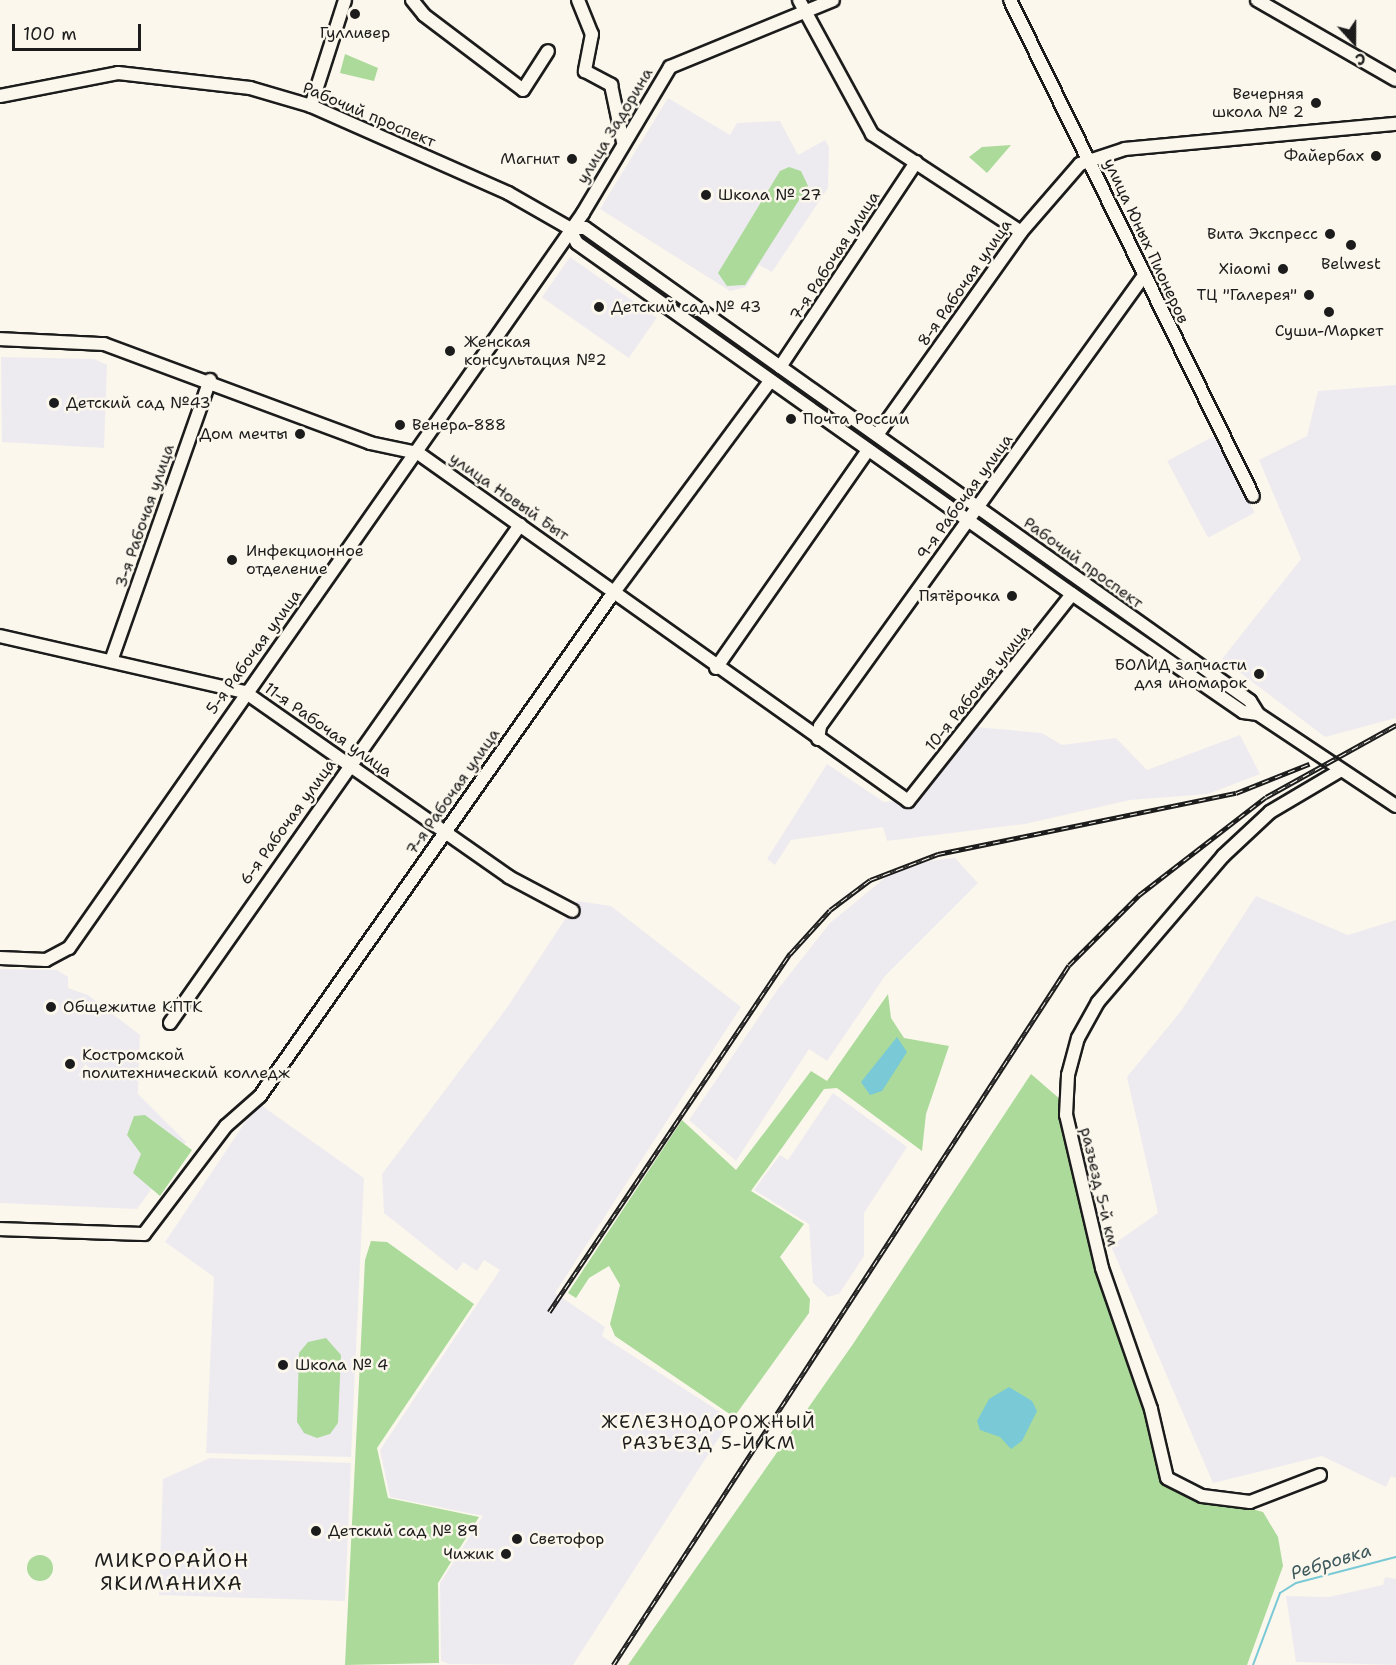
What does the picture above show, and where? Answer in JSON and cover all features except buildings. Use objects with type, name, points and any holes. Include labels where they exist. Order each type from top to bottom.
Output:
[{"type":"street","points":[[311,106],[345,0]]},
{"type":"street","points":[[412,0],[424,15],[523,90],[548,51]]},
{"type":"street","points":[[578,0],[592,34],[585,71],[611,85],[623,142]]},
{"type":"street","name":"улица Задорина","points":[[569,228],[670,67],[802,5],[833,0]]},
{"type":"street","name":"улица Юных Пионеров","points":[[1010,0],[1089,159],[1143,276],[1253,496]]},
{"type":"street","points":[[1257,0],[1396,80]]},
{"type":"street","points":[[802,5],[872,134],[1021,232]]},
{"type":"street","name":"Рабочий проспект","points":[[0,96],[80,78],[147,73],[213,80],[311,106],[501,190],[569,228],[585,228],[1250,701],[1258,714],[1396,806]]},
{"type":"street","points":[[1089,159],[1125,149],[1396,124]]},
{"type":"street","points":[[1376,127],[1396,130]]},
{"type":"street","name":"8-я Рабочая улица","points":[[881,438],[1021,232],[1068,175],[1089,159]]},
{"type":"street","name":"7-я Рабочая улица","points":[[780,367],[916,162]]},
{"type":"street","name":"Рабочий проспект","points":[[569,228],[578,243],[872,453],[1243,712],[1258,714]]},
{"type":"street","name":"5-я Рабочая улица","points":[[0,958],[45,960],[69,948],[245,692],[418,453],[569,228]]},
{"type":"street","name":"9-я Рабочая улица","points":[[818,739],[820,726],[1143,276]]},
{"type":"street","name":"улица Новый Быт","points":[[0,339],[104,344],[210,380],[370,443],[418,453],[614,592],[716,668],[908,801]]},
{"type":"street","name":"3-я Рабочая улица","points":[[111,661],[210,380]]},
{"type":"street","name":"7-я Рабочая улица","points":[[0,1229],[144,1234],[160,1217],[226,1126],[260,1096],[614,592],[770,381]]},
{"type":"street","points":[[716,668],[872,453],[888,449],[881,438],[866,441],[872,453]]},
{"type":"street","name":"6-я Рабочая улица","points":[[170,1023],[349,765],[520,525]]},
{"type":"street","name":"10-я Рабочая улица","points":[[908,801],[1072,594]]},
{"type":"street","name":"11-я Рабочая улица","points":[[0,636],[245,692],[509,877],[573,911]]},
{"type":"street","name":"разъезд 5-й км","points":[[1320,1475],[1250,1502],[1202,1496],[1167,1478],[1151,1409],[1101,1269],[1066,1115],[1068,1075],[1078,1038],[1098,1002],[1223,856],[1270,812],[1341,770]]},
{"type":"shaded area","name":"Школа № 27","points":[[668,98],[730,135],[737,123],[780,121],[798,155],[825,140],[829,147],[828,188],[772,272],[759,265],[746,287],[730,291],[600,209]]},
{"type":"shaded area","name":"Детский сад № 43","points":[[570,257],[657,318],[629,358],[542,297]]},
{"type":"shaded area","name":"Детский сад №43","points":[[1,357],[94,359],[107,365],[104,448],[2,442]]},
{"type":"shaded area","points":[[1396,385],[1396,718],[1325,737],[1222,659],[1301,559],[1259,460],[1307,436],[1318,391]]},
{"type":"shaded area","points":[[1214,436],[1255,513],[1208,538],[1167,461]]},
{"type":"shaded area","points":[[976,727],[1042,733],[1062,745],[1116,738],[1147,770],[1240,735],[1260,774],[1208,794],[1130,800],[1025,824],[887,841],[883,827],[791,840],[775,865],[767,859],[827,764],[884,802],[918,799]]},
{"type":"shaded area","points":[[955,858],[978,883],[885,976],[827,1061],[809,1049],[736,1161],[689,1120],[778,989],[830,923],[886,877],[919,862]]},
{"type":"shaded area","points":[[1256,896],[1348,935],[1396,920],[1396,1478],[1391,1476],[1386,1487],[1322,1456],[1213,1483],[1111,1246],[1158,1213],[1127,1077],[1181,1011]]},
{"type":"shaded area","points":[[577,901],[611,906],[741,1007],[555,1293],[605,1327],[602,1336],[731,1419],[573,1665],[449,1664],[441,1661],[440,1583],[483,1516],[390,1497],[380,1450],[500,1270],[484,1260],[477,1271],[463,1262],[457,1271],[384,1213],[382,1174],[506,1009]]},
{"type":"shaded area","name":"Костромской политехнический колледж","points":[[0,969],[57,970],[68,977],[68,988],[88,995],[140,1035],[138,1094],[186,1142],[137,1209],[0,1203]]},
{"type":"shaded area","points":[[833,1093],[907,1147],[864,1213],[864,1256],[839,1294],[828,1297],[813,1283],[809,1224],[754,1190],[780,1155],[788,1160]]},
{"type":"shaded area","name":"Школа № 4","points":[[258,1103],[364,1178],[351,1457],[206,1453],[214,1277],[165,1242]]},
{"type":"shaded area","points":[[210,1458],[351,1463],[345,1601],[159,1595],[163,1479]]},
{"type":"shaded area","points":[[1385,1577],[1396,1579],[1396,1665],[1296,1662],[1286,1596],[1329,1597],[1383,1585]]},
{"type":"green space","points":[[345,54],[378,68],[374,81],[340,73]]},
{"type":"green space","points":[[1011,145],[987,173],[969,157],[982,147]]},
{"type":"green space","points":[[789,167],[801,171],[808,186],[745,285],[727,286],[718,273],[780,171]]},
{"type":"green space","points":[[588,236],[767,366],[763,371],[584,241]]},
{"type":"green space","points":[[780,373],[855,426],[852,431],[777,378]]},
{"type":"green space","points":[[986,518],[1183,660],[1180,664],[982,523]]},
{"type":"green space","points":[[888,994],[891,1018],[904,1038],[949,1046],[926,1114],[922,1151],[837,1088],[824,1089],[751,1191],[804,1224],[780,1257],[810,1299],[809,1313],[734,1417],[615,1336],[610,1324],[620,1285],[609,1266],[589,1278],[576,1298],[568,1293],[682,1120],[736,1170],[811,1071],[827,1081]]},
{"type":"green space","points":[[1031,1074],[1061,1100],[1086,1226],[1169,1487],[1263,1512],[1278,1537],[1283,1566],[1247,1665],[628,1665],[853,1344]]},
{"type":"green space","points":[[145,1115],[192,1150],[160,1196],[133,1173],[141,1154],[127,1135],[134,1116]]},
{"type":"green space","points":[[371,1241],[387,1242],[474,1304],[377,1448],[388,1498],[479,1517],[438,1583],[439,1663],[345,1665],[365,1260]]},
{"type":"green space","points":[[326,1338],[341,1355],[338,1423],[330,1434],[317,1438],[304,1433],[297,1422],[299,1353],[308,1342]]},
{"type":"green space","points":[[40,1555],[49,1559],[53,1568],[49,1577],[40,1581],[31,1577],[27,1568],[31,1559]]},
{"type":"water","points":[[897,1037],[907,1052],[882,1091],[870,1095],[861,1082]]},
{"type":"water","points":[[1009,1387],[1032,1401],[1037,1411],[1022,1441],[1011,1449],[1000,1437],[980,1430],[977,1421],[989,1399]]},
{"type":"waterway","name":"Ребровка","points":[[1253,1665],[1280,1593],[1296,1583],[1396,1557]]},
{"type":"railway","points":[[613,1665],[1069,965],[1139,895],[1266,797],[1396,725]]},
{"type":"railway","points":[[549,1312],[790,954],[830,910],[870,880],[938,854],[1236,793],[1309,764]]},
{"type":"place","name":"Гулливер","points":[[355,14]]},
{"type":"place","name":"Вечерняя школа № 2","points":[[1316,103]]},
{"type":"place","name":"Файербах","points":[[1376,156]]},
{"type":"place","name":"Магнит","points":[[572,159]]},
{"type":"place","name":"Школа № 27","points":[[706,195]]},
{"type":"place","name":"Вита Экспресс","points":[[1330,234]]},
{"type":"place","name":"Belwest","points":[[1351,245]]},
{"type":"place","name":"Xiaomi","points":[[1283,269]]},
{"type":"place","name":"ТЦ \"Галерея\"","points":[[1309,295]]},
{"type":"place","name":"Детский сад № 43","points":[[599,307]]},
{"type":"place","name":"Суши-Маркет","points":[[1329,312]]},
{"type":"place","name":"Женская консультация №2","points":[[450,351]]},
{"type":"place","name":"Детский сад №43","points":[[54,403]]},
{"type":"place","name":"Почта России","points":[[791,419]]},
{"type":"place","name":"Венера-888","points":[[400,425]]},
{"type":"place","name":"Дом мечты","points":[[300,434]]},
{"type":"place","name":"Инфекционное отделение","points":[[232,560]]},
{"type":"place","name":"Пятёрочка","points":[[1012,596]]},
{"type":"place","name":"БОЛИД запчасти для иномарок","points":[[1259,674]]},
{"type":"place","name":"Общежитие КПТК","points":[[51,1007]]},
{"type":"place","name":"Костромской политехнический колледж","points":[[70,1064]]},
{"type":"place","name":"Школа № 4","points":[[283,1365]]},
{"type":"place","name":"Детский сад № 89","points":[[316,1531]]},
{"type":"place","name":"Светофор","points":[[517,1539]]},
{"type":"place","name":"Чижик","points":[[506,1554]]},
{"type":"district","name":"ЖЕЛЕЗНОДОРОЖНЫЙ РАЗЪЕЗД 5-Й КМ","points":[[709,1433]]},
{"type":"district","name":"МИКРОРАЙОН ЯКИМАНИХА","points":[[172,1572]]}]
